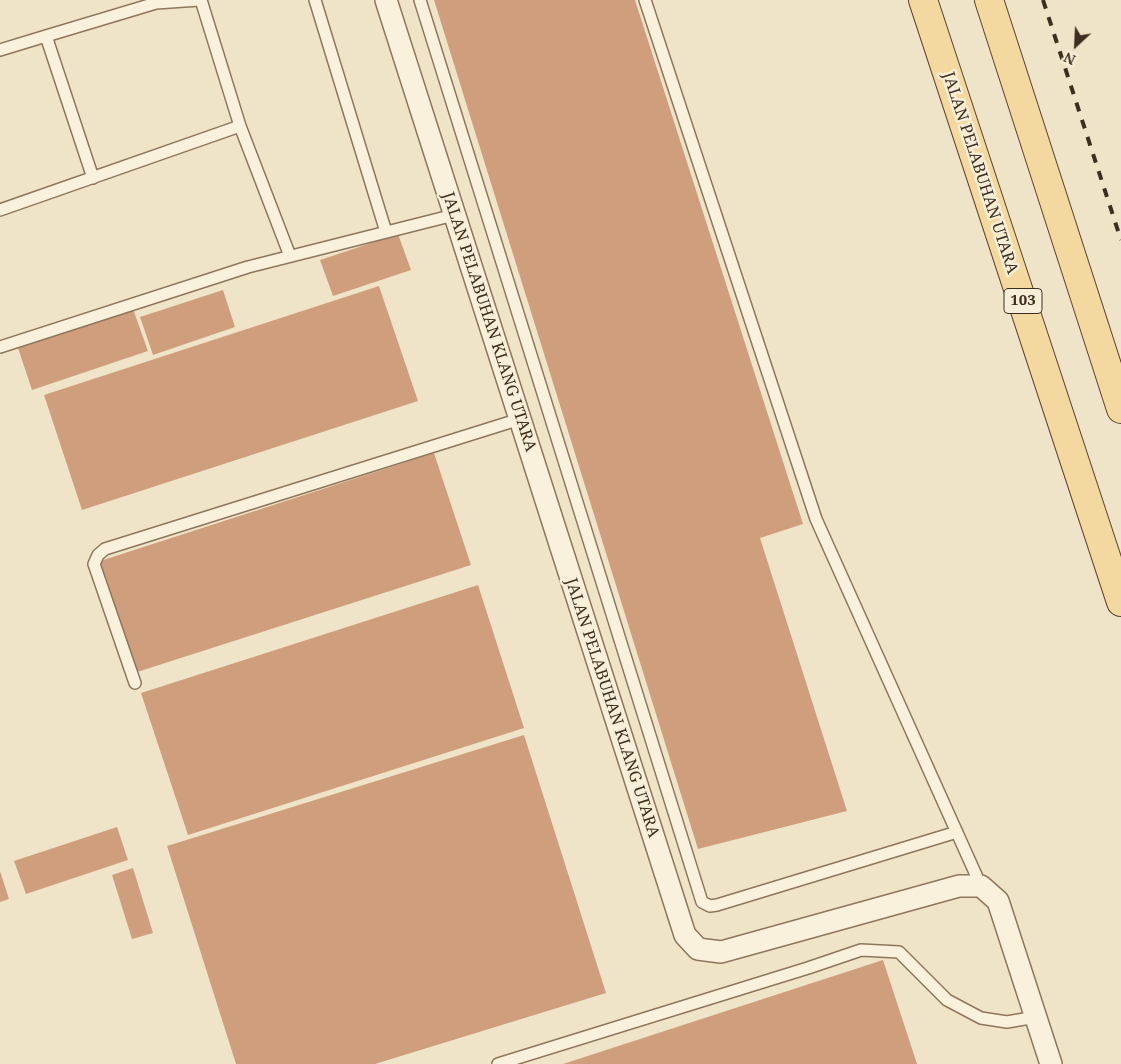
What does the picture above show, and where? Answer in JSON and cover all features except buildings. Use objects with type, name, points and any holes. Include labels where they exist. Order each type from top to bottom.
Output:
[{"type":"main road","name":"JALAN PELABUHAN UTARA","points":[[923,0],[1121,602]]},
{"type":"main road","points":[[989,0],[1121,409]]},
{"type":"street","name":"JALAN PELABUHAN KLANG UTARA","points":[[386,0],[685,935],[698,948],[721,952],[959,886],[981,886]]},
{"type":"street","points":[[981,886],[998,901],[1050,1064]]},
{"type":"lane","points":[[0,50],[156,3],[200,0],[240,126],[290,256]]},
{"type":"lane","points":[[315,0],[386,232]]},
{"type":"lane","points":[[420,0],[702,902],[710,906],[717,905],[957,832]]},
{"type":"lane","points":[[646,0],[816,519],[981,886]]},
{"type":"lane","points":[[46,36],[93,178]]},
{"type":"lane","points":[[0,210],[240,126]]},
{"type":"lane","points":[[0,347],[248,266],[454,215]]},
{"type":"lane","points":[[135,684],[94,564],[98,555],[105,549],[520,419]]},
{"type":"lane","points":[[498,1064],[862,950],[899,952],[947,1000],[981,1018],[1007,1022],[1036,1017]]},
{"type":"railway","points":[[1043,0],[1121,240]]}]
